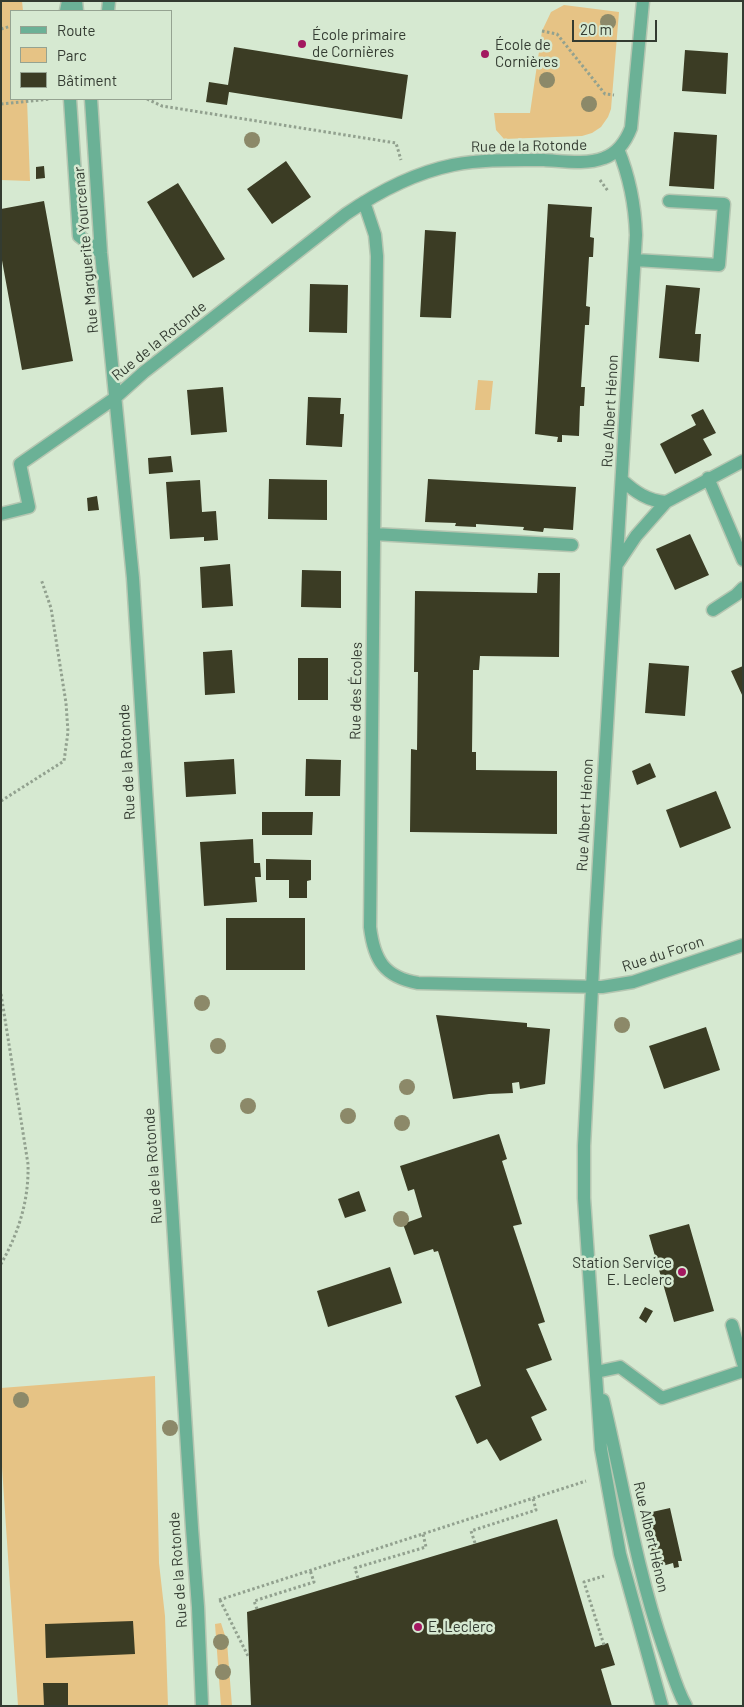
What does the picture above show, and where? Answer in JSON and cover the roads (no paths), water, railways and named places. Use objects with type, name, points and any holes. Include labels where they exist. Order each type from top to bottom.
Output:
[{"type":"street","points":[[618,149],[626,140],[631,128],[643,1]]},
{"type":"street","points":[[70,100],[79,236],[102,253]]},
{"type":"street","name":"Rue Marguerite Yourcenar","points":[[91,100],[115,398]]},
{"type":"street","name":"Rue de la Rotonde","points":[[202,1706],[198,1607],[133,578],[115,398],[160,360],[364,202],[407,180],[450,166],[472,162],[502,160],[596,160],[609,156],[618,149]]},
{"type":"street","name":"Rue Albert Hénon","points":[[618,149],[632,192],[635,214],[635,260],[592,987],[583,1180],[599,1437],[620,1554],[662,1706]]},
{"type":"street","points":[[635,260],[719,265],[724,204],[670,201]]},
{"type":"street","name":"Rue des Écoles","points":[[364,202],[374,235],[377,256],[370,927],[374,952],[378,960],[392,973],[400,978],[418,983],[592,987]]},
{"type":"street","points":[[1,514],[29,507],[20,464],[115,398]]},
{"type":"street","points":[[617,565],[636,536],[666,502],[743,461]]},
{"type":"street","points":[[708,478],[743,560]]},
{"type":"street","points":[[622,480],[633,490],[648,499],[666,502]]},
{"type":"street","points":[[374,534],[572,545]]},
{"type":"street","points":[[713,610],[736,595],[743,588]]},
{"type":"street","name":"Rue du Foron","points":[[592,987],[634,982],[743,945]]},
{"type":"street","points":[[732,1326],[743,1363]]},
{"type":"street","points":[[596,1372],[620,1368],[662,1398],[743,1371]]},
{"type":"street","name":"Rue Albert Hénon","points":[[596,1372],[620,1470],[646,1592],[674,1678],[686,1706]]},
{"type":"place","name":"École primaire de Cornières","points":[[302,44]]},
{"type":"place","name":"École de Cornières","points":[[485,54]]},
{"type":"place","name":"Station Service E. Leclerc","points":[[682,1272]]},
{"type":"place","name":"E. Leclerc","points":[[418,1627]]}]
